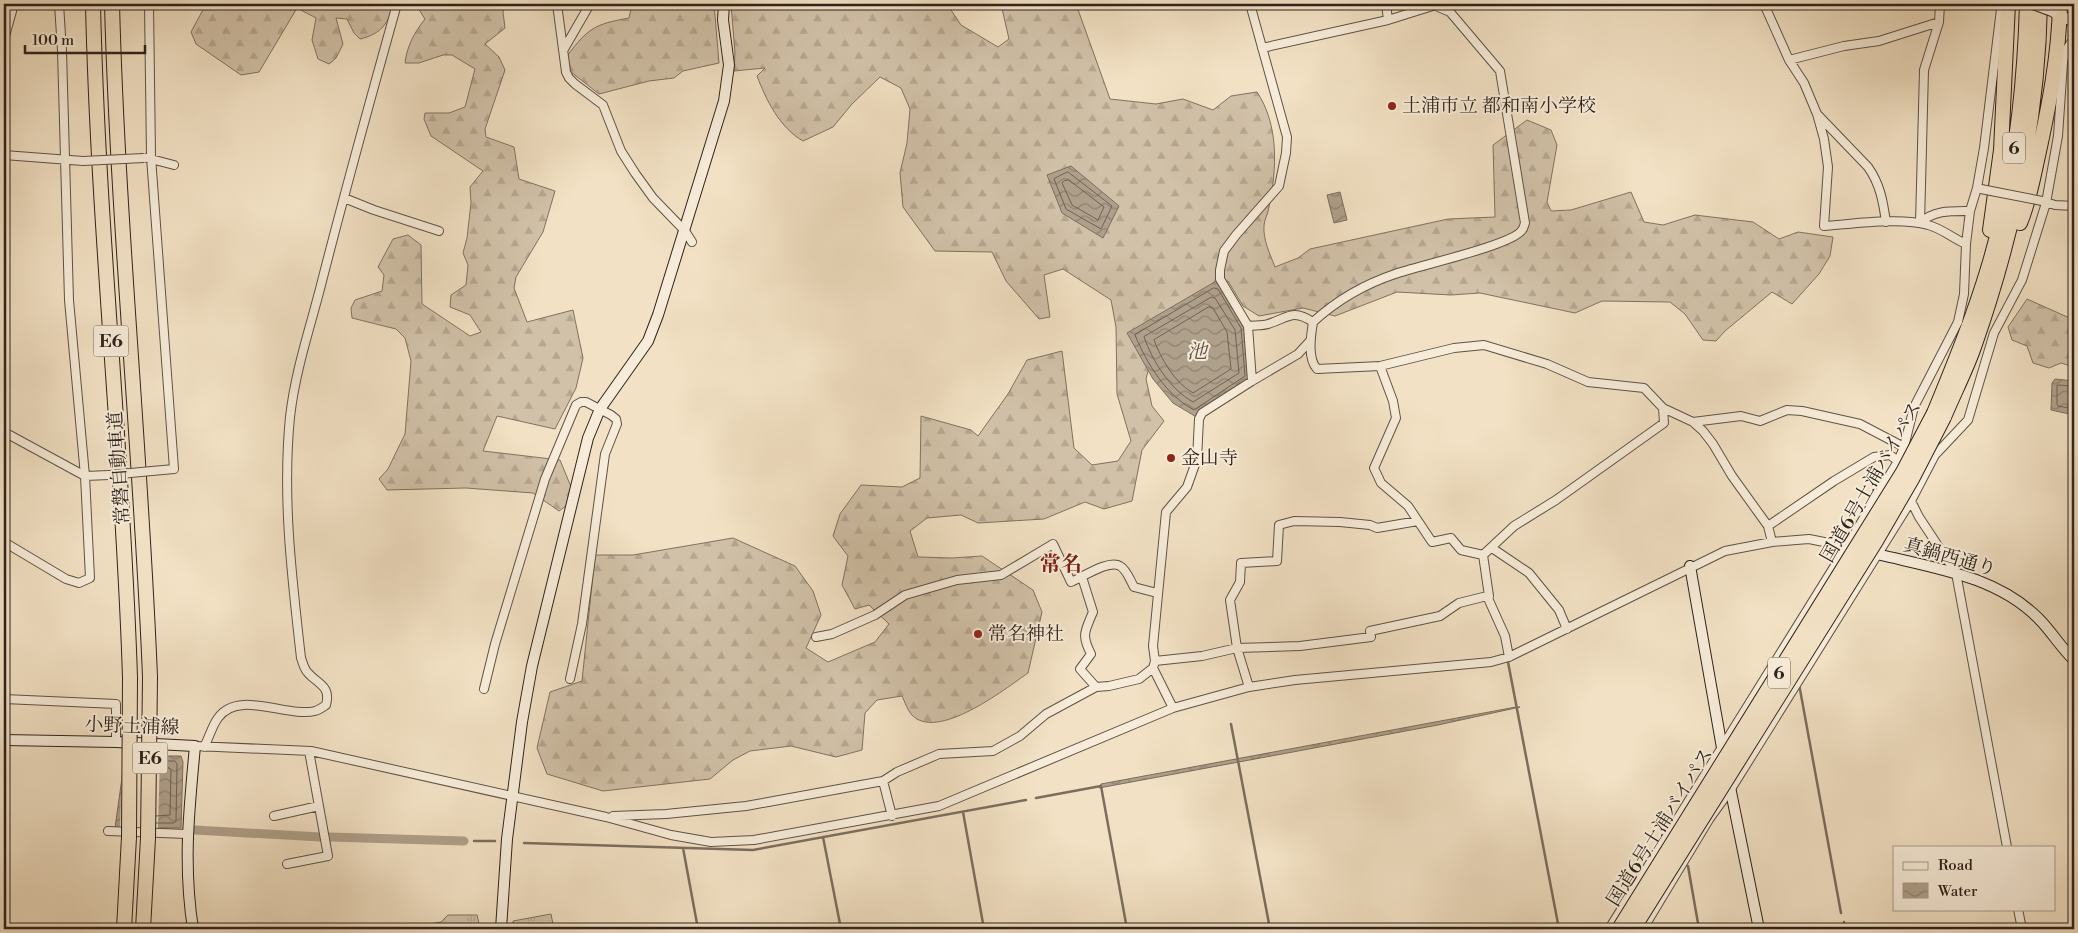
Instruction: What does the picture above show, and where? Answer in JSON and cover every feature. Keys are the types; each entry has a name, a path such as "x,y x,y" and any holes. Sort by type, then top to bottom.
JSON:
{"highway":[{"name":"常磐自動車道","path":"93,4 100,172 126,563 130,678 129,837 124,929"},
{"name":"常磐自動車道","path":"112,4 118,170 150,677 148,838 143,929"},
{"path":"1980,288 2001,150 2002,42 2008,4"},
{"name":"国道6号土浦バイパス","path":"1633,929 1876,541 1912,479 1939,415 1980,288 1990,263 2003,212 2012,161 2023,74 2027,4"},
{"path":"2000,267 2022,218 2054,78 2053,9"},
{"name":"国道6号土浦バイパス","path":"1619,929 1939,415 1974,348 2014,217 2025,160 2036,73 2053,9"}],"street":[{"path":"4,40 14,4"},
{"path":"4,542 66,579 79,583 90,578 86,476 69,300 58,4"},
{"path":"4,432 86,476 174,469 148,158 149,4"},
{"path":"397,4 299,371 291,415 286,487 289,510 290,558 301,658 307,672 326,688 328,696 326,705 315,711 277,709 257,705 234,706 223,712 218,718 200,747 309,751 512,795 606,817 671,835 711,842 754,840 939,806 1172,708 1249,687 1295,680 1491,662 1509,657 1690,566 1725,551 1772,542 1809,539 1877,554"},
{"path":"557,4 566,72 569,78 602,105 621,151 635,173 653,198 685,230 692,242"},
{"path":"564,49 590,4"},
{"path":"500,929 512,795 532,666 582,457 600,409 648,340 685,230 724,101 727,84 729,65 723,20 724,4"},
{"path":"1250,4 1287,137 1286,153 1279,186 1224,251 1220,270 1220,279 1248,326 1252,380"},
{"path":"1386,4 1388,20"},
{"path":"1764,4 1789,60 1804,83 1817,114 1824,139 1828,167 1824,226 1886,222 1930,225 1966,244"},
{"path":"1920,224 1924,70 1939,22 1940,4"},
{"path":"1609,929 1898,461 1904,447 1914,407 1958,322 1964,294 1966,244 1970,211 1979,189 2002,42 2001,8 2004,4"},
{"path":"2033,4 2053,9 2074,22"},
{"path":"1262,48 1388,20 1437,5 1450,12 1500,71 1524,223 1522,230 1515,236 1498,243 1396,274 1341,299 1312,322 1310,341 1313,365 1317,369 1380,366 1454,348 1484,345 1547,364 1588,382 1644,388 1663,408 1693,422 1703,431 1768,526 1772,542"},
{"path":"1789,60 1844,46 1879,41 1939,22"},
{"path":"1643,929 1710,818 1731,789 1911,501 1935,455 1968,420 1994,333 2022,280 2044,202 2058,136 2063,63 2066,52 2074,38"},
{"path":"1817,114 1868,167 1875,177 1882,194 1886,222"},
{"path":"4,155 83,161 148,158 174,165"},
{"path":"1979,189 2074,206"},
{"path":"344,198 439,231"},
{"path":"1920,224 1927,217 1941,212 1970,211"},
{"path":"1248,326 1267,324 1293,314 1305,317 1312,322"},
{"path":"1172,708 1154,665 1153,646 1157,593 1160,580 1166,512 1187,488 1197,459 1199,419 1202,413 1252,380 1298,354 1310,341"},
{"path":"1380,366 1393,401 1396,418 1374,468 1381,483 1408,506 1432,542 1451,538 1460,550 1483,555"},
{"path":"484,689 495,644 546,479 576,405 586,402 616,419 617,424 605,454 582,624 570,679"},
{"path":"1483,555 1514,526 1664,423 1663,408"},
{"path":"1693,422 1741,416 1760,421 1787,410 1802,411 1860,424 1904,447"},
{"path":"1768,526 1834,481 1874,457 1890,455 1898,461"},
{"path":"1911,501 1956,573 2007,846"},
{"path":"1249,687 1237,648 1230,600 1240,582 1241,563 1277,561 1279,525 1294,521 1340,522 1370,524 1377,528 1418,521"},
{"path":"816,637 832,634 875,615 905,595 957,580 1001,575 1053,544 1071,582 1110,563 1120,565 1134,587 1157,593"},
{"path":"1492,548 1529,573 1559,610 1567,629"},
{"name":"真鍋西通り","path":"1877,554 1956,573 1995,587 2016,600 2039,619 2074,660"},
{"path":"1483,555 1488,596 1505,636 1509,657"},
{"path":"1690,566 1722,748 1759,929"},
{"path":"1082,577 1094,612 1085,631 1084,638 1091,654 1080,669 1096,687"},
{"path":"606,817 666,814 746,806 883,781 897,772 938,754 993,751 1020,736 1046,714 1096,687 1139,679 1154,665 1237,648 1300,646 1371,637 1370,631 1440,616 1459,603 1488,596"},
{"path":"4,699 116,704 116,742"},
{"name":"小野土浦線","path":"4,740 116,742 200,747 187,834 186,863 193,929"},
{"path":"287,864 328,856 309,751"},
{"path":"883,781 892,816"},
{"path":"274,816 319,806"},
{"path":"108,831 187,834"},
{"path":"2018,910 2022,929"}],"green space":[{"path":"206,4 394,4 383,27 373,34 360,39 354,33 347,19 336,18 343,44 336,58 329,64 318,59 312,40 316,18 297,8 259,72 241,75 196,44 191,32"},
{"path":"413,4 505,4 503,12 505,28 485,44 499,57 505,70 485,129 486,137 514,147 519,179 555,191 543,232 516,277 514,288 527,322 573,310 583,358 576,388 555,429 497,416 483,451 560,460 576,499 559,511 533,493 466,488 387,490 379,479 388,469 405,434 411,361 405,338 396,329 352,318 351,308 355,300 382,291 384,275 378,267 393,239 408,235 421,245 422,304 470,336 481,332 470,315 450,307 451,295 466,285 468,265 463,253 467,238 471,203 470,187 483,171 431,136 424,119 425,113 449,113 465,107 475,69 452,55 443,55 419,63 405,63 407,51 412,40 425,19"},
{"path":"632,4 714,4 719,63 683,71 674,78 649,81 599,94 571,72 567,56 581,39 593,29 600,25 629,18"},
{"path":"731,4 947,4 961,25 998,47 1009,39 1001,4 1076,4 1110,99 1156,104 1183,99 1213,110 1231,96 1257,92 1264,105 1273,133 1274,178 1264,231 1267,247 1275,267 1298,258 1310,249 1448,219 1495,217 1493,145 1527,120 1551,130 1557,145 1547,202 1551,211 1571,210 1631,192 1644,222 1663,225 1695,215 1753,222 1779,239 1798,232 1833,237 1830,256 1819,274 1792,304 1772,292 1725,331 1716,341 1703,340 1685,314 1670,302 1602,301 1575,313 1480,293 1451,295 1397,292 1335,316 1303,308 1259,316 1243,306 1228,281 1195,301 1155,343 1146,379 1152,406 1164,421 1142,450 1132,501 1104,509 1085,502 1044,519 978,523 961,515 927,518 910,531 918,557 952,558 982,556 1033,590 1042,612 1028,673 987,701 953,718 937,722 922,721 911,714 902,696 877,700 865,713 862,750 836,757 791,746 750,751 733,760 710,779 603,791 547,774 537,748 550,692 582,681 595,555 633,555 733,538 795,566 813,591 821,615 806,648 828,662 875,642 889,624 869,605 855,609 842,585 848,556 833,536 840,514 861,485 902,487 920,478 921,416 971,430 978,436 1008,394 1027,360 1062,351 1074,448 1092,465 1118,461 1131,441 1117,394 1116,327 1111,300 1063,269 1044,275 1050,317 1039,319 1006,281 992,252 935,251 903,207 900,173 907,143 910,109 901,88 880,77 852,104 833,127 803,141 787,129 769,104 757,76 765,68 734,71 735,53"},
{"path":"2027,299 2074,320 2074,367 2061,363 2049,368 2033,363 2027,346 2012,340 2008,327"},
{"path":"551,914 554,929 513,929 513,921"},
{"path":"448,915 477,915 480,928 483,929 415,929 414,927 441,922"}],"water":[{"path":"1071,166 1119,206 1103,238 1062,213 1047,175"},
{"path":"1340,192 1347,220 1334,223 1327,195"},
{"name":"池","path":"1218,280 1245,326 1251,379 1198,418 1173,403 1153,379 1127,333"},
{"path":"2055,379 2074,381 2074,415 2051,410 2052,383"},
{"path":"1520,707 1438,725 1099,788 1101,784"},
{"path":"125,756 181,756 183,762 181,828 115,828"}],"pier":[{"path":"123,754 160,754 158,830 120,830"}],"waterway":[{"path":"1508,662 1559,929"},
{"path":"1799,684 1841,913"},
{"path":"1231,724 1270,929"},
{"path":"1101,786 1127,929"},
{"path":"1036,798 1101,786"},
{"path":"524,843 753,850 1026,800"},
{"path":"963,812 984,929"},
{"path":"195,830 320,837"},
{"path":"330,837 464,841"},
{"path":"823,837 841,929"},
{"path":"474,841 495,841"},
{"path":"683,848 698,929"},
{"path":"1688,866 1699,929"},
{"path":"1844,922 1845,929"}],"place":[{"name":"土浦市立 都和南小学校","path":"1392,106"},
{"name":"金山寺","path":"1171,458"},
{"name":"常名神社","path":"978,634"}],"district":[{"name":"常名","path":"1061,565"}]}
